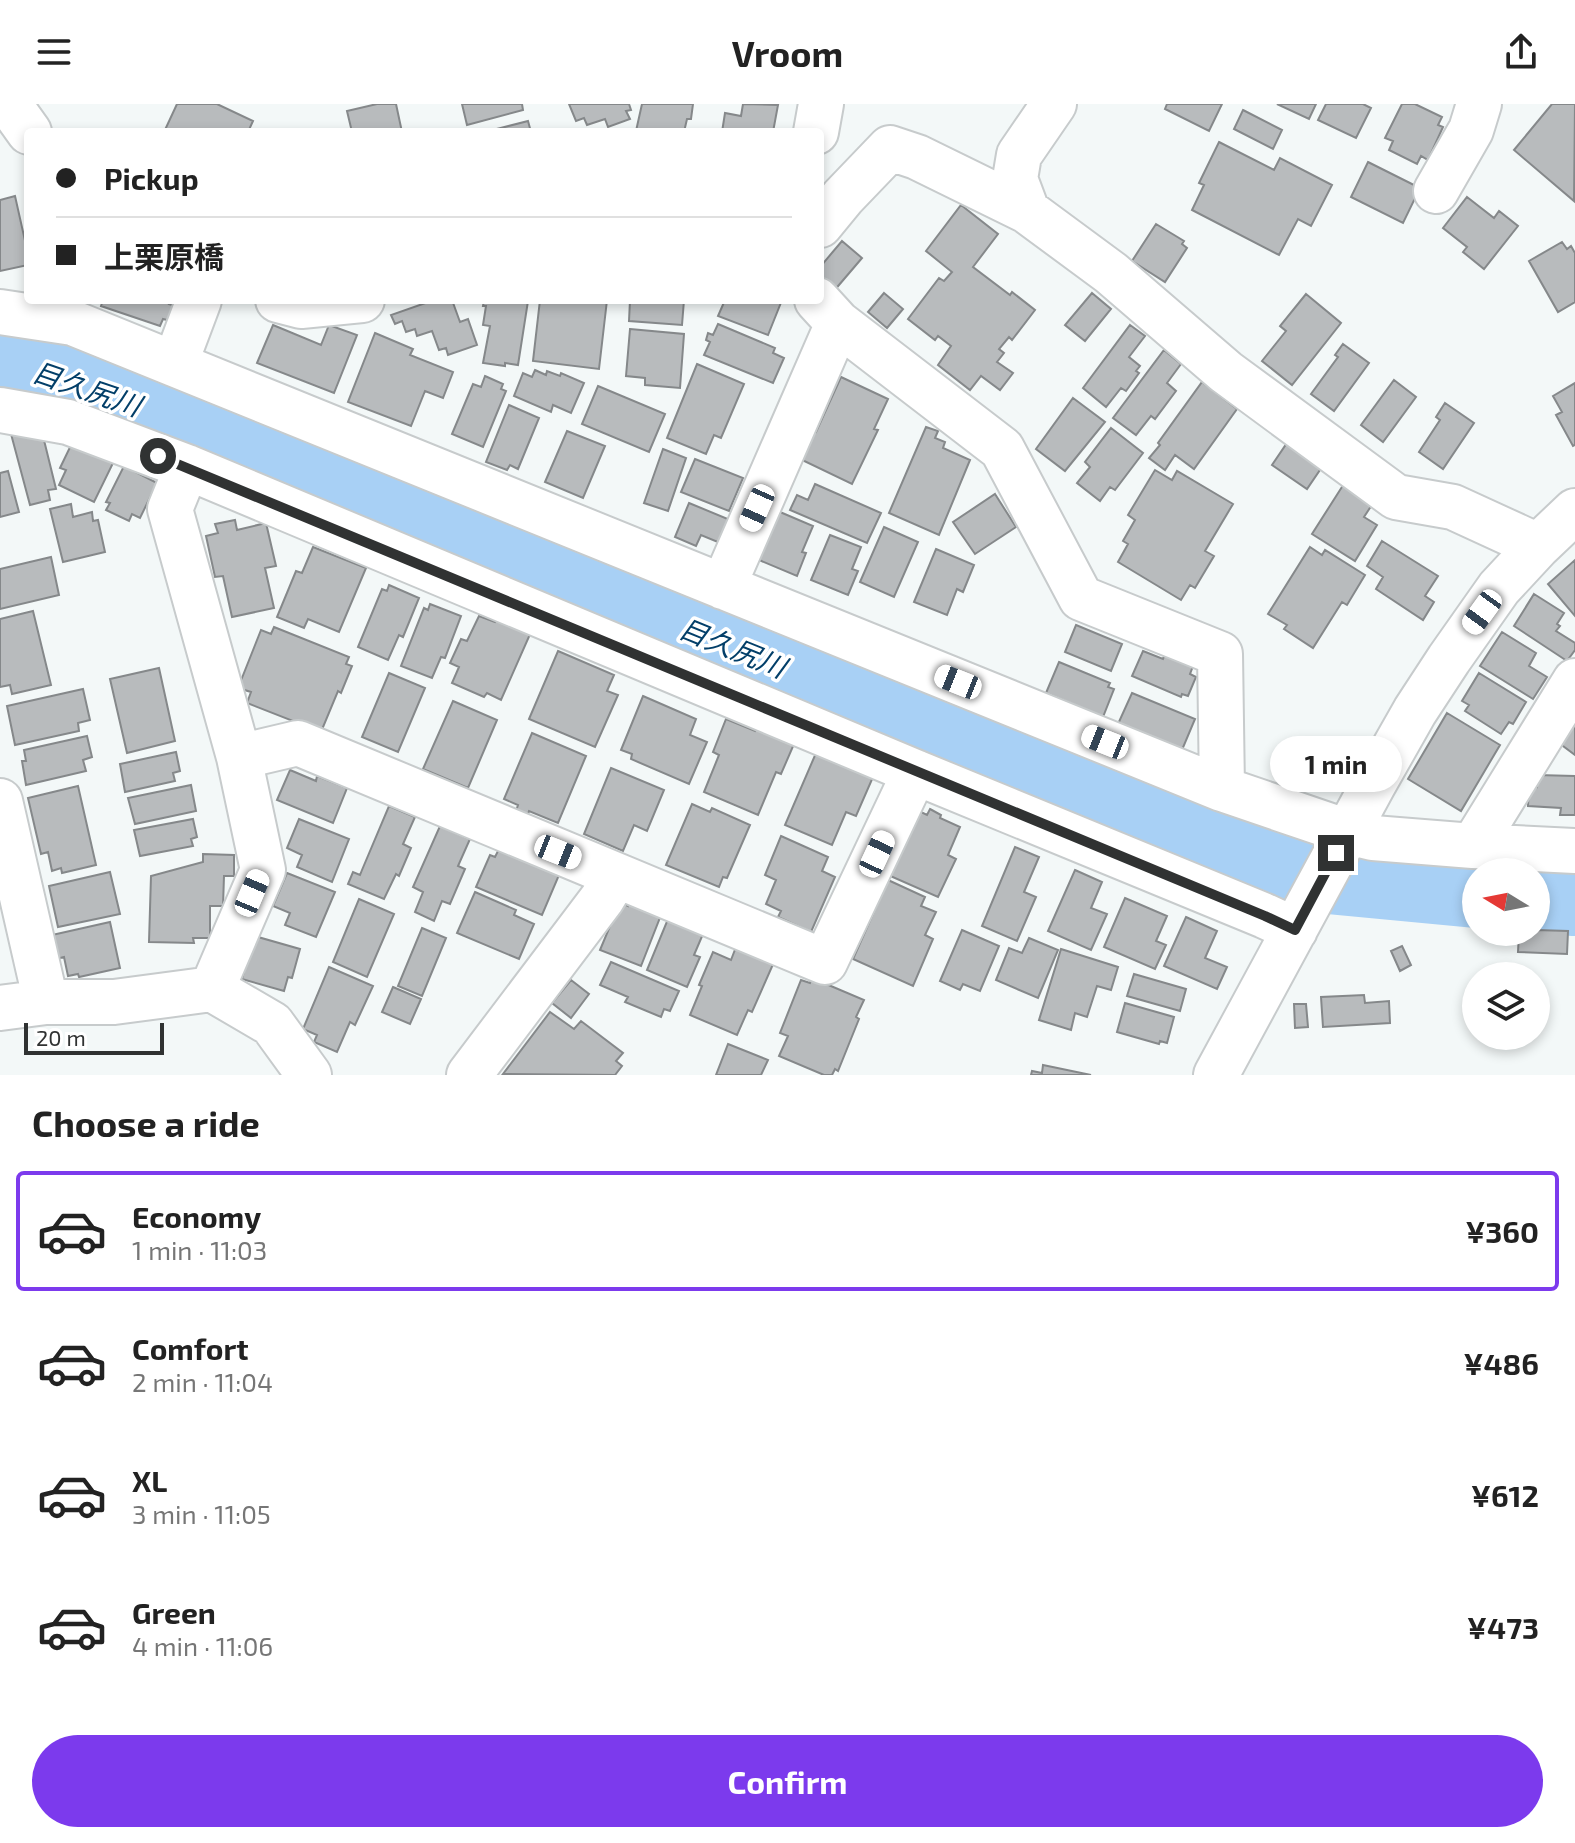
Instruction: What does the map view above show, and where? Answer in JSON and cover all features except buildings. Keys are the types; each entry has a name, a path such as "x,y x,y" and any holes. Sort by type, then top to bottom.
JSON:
{"street":[{"path":"9,104 26,128"},
{"path":"817,128 821,104"},
{"path":"1027,211 1015,179 1019,155 1054,104"},
{"path":"1436,191 1471,130 1479,104"},
{"path":"828,199 890,148 917,157 1027,211 1111,273 1226,372 1396,497 1453,507 1538,546"},
{"path":"175,364 198,304"},
{"path":"293,304 321,304"},
{"path":"723,587 827,311 1002,449 1081,598 1220,654 1222,789"},
{"path":"0,312 73,323 1222,789 1342,843 1373,838 1575,851"},
{"path":"0,410 68,422 187,467 1265,916 1299,922"},
{"path":"187,467 170,509 239,757 263,870 212,989"},
{"path":"1216,1075 1394,746 1449,659 1499,588 1575,511"},
{"path":"1473,846 1575,681"},
{"path":"239,757 298,743 825,962 915,772"},
{"path":"0,801 46,1002"},
{"path":"469,1075 602,899 616,876"},
{"path":"0,1008 46,1002 114,1002 212,989 272,1024 309,1075"}],"waterway":[{"name":"目久尻川","path":"0,362 53,370 1259,861 1286,868 1462,885"},
{"name":"目久尻川","path":"1550,892 1575,894"}],"route":[{"path":"158,456 1295,930 1336,853"}]}
